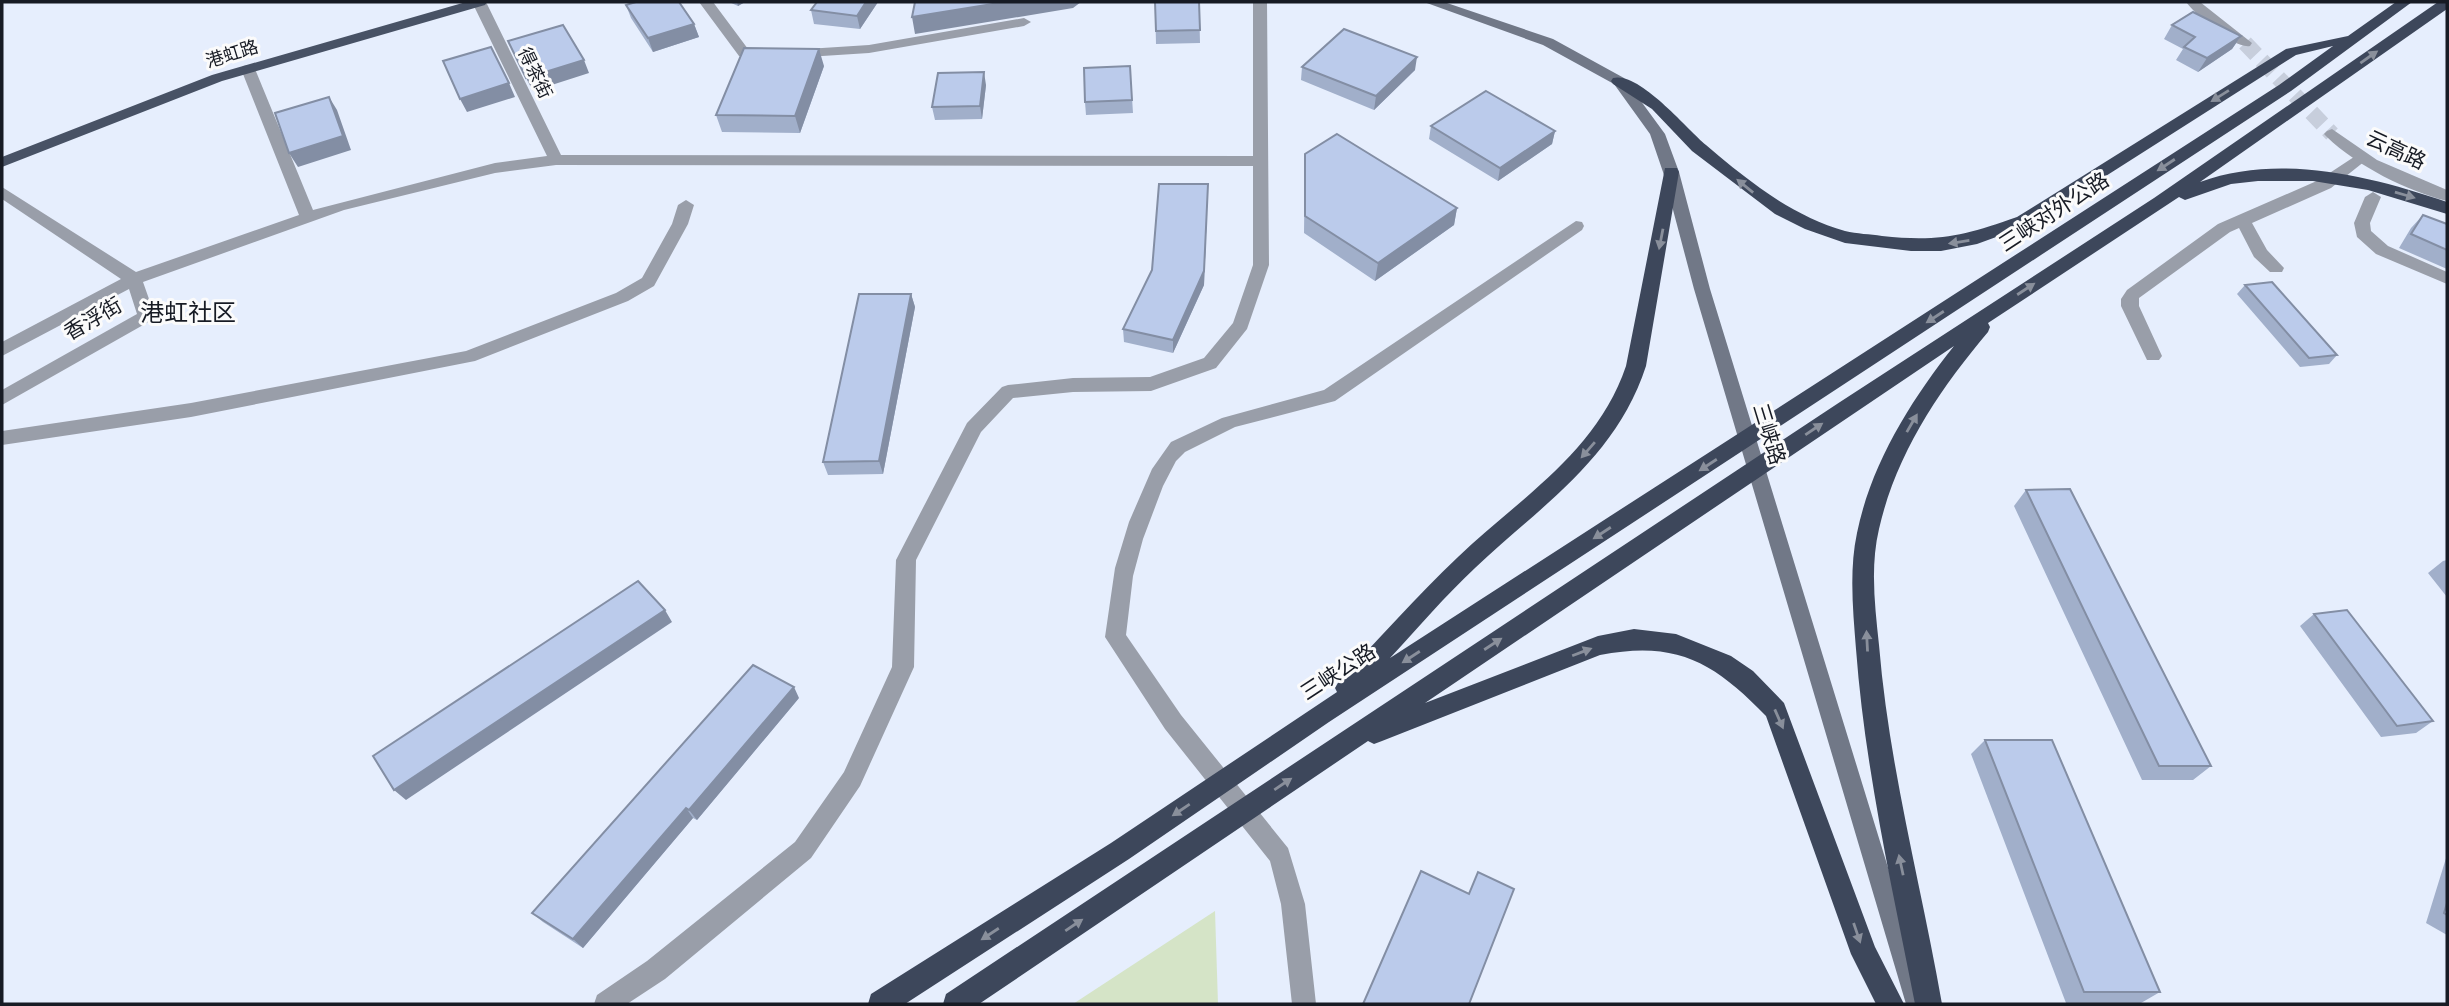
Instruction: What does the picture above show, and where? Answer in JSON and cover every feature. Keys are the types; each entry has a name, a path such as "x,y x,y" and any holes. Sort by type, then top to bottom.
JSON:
{"highway":[{"name":"港虹路","path":"2,162 217,78 480,2"},
{"name":"三峡对外公路","path":"1827,388 2285,88 2405,2"},
{"path":"956,1004 1847,407 2160,202 2447,2"},
{"path":"1619,81 1658,106 1698,147 1781,210 1811,225 1845,237 1911,245 1941,245 1971,240 2023,221 2291,52 2359,35"},
{"path":"1321,715 1466,564 1564,478 1598,439 1628,393 1636,366 1671,172"},
{"path":"2160,202 2229,179 2266,175 2316,175 2366,183 2447,208"},
{"path":"1929,1004 1878,756 1869,682 1864,558 1870,520 1883,483 1912,421 1946,367 2000,306"},
{"name":"三峡公路","path":"881,1004 1120,851 1321,715 1827,388"},
{"path":"1336,748 1598,646 1634,639 1676,644 1723,663 1745,678 1776,710 1864,954 1891,1004"}],"main road":[{"name":"三峡路","path":"1431,2 1548,42 1619,81 1657,134 1671,172 1702,289 1918,1004"}],"street":[{"name":"得茶街","path":"480,2 556,160"},
{"path":"706,2 744,52 791,54 869,49 1024,22"},
{"path":"606,1004 656,970 803,849 852,779 903,667 906,560 974,428 982,419 1008,392 1073,385 1151,384 1210,363 1241,325 1261,265 1260,2"},
{"path":"2193,2 2200,11 2245,43"},
{"path":"248,69 308,218"},
{"name":"云高路","path":"2332,134 2360,159 2447,196"},
{"path":"2153,356 2129,299 2224,228 2325,184 2360,159"},
{"path":"2,350 134,279 341,206 495,168 556,160 1261,161"},
{"name":"香浮街","path":"2,192 134,279 146,316 2,398"},
{"path":"2373,197 2362,223 2363,233 2382,250 2447,278"},
{"path":"2,438 191,410 469,357 622,297 648,282 680,224 686,205"},
{"path":"2243,220 2260,253 2276,268"},
{"path":"1304,1004 1293,904 1280,856 1173,722 1115,637 1125,569 1155,480 1177,447 1220,427 1294,402 1329,396 1576,226"}],"green space":[{"path":"1215,911 1218,1004 1073,1004"}],"building":[{"path":"636,2 679,2 694,24 648,38 626,5"},
{"path":"817,2 866,2 857,16 811,10"},
{"path":"915,2 1005,2 912,17"},
{"path":"1155,2 1199,2 1200,30 1156,31"},
{"path":"2193,12 2241,36 2207,58 2184,47 2195,37 2172,25"},
{"path":"563,25 584,60 526,78 508,41"},
{"path":"1344,29 1417,57 1376,96 1302,67"},
{"path":"491,47 509,83 460,99 443,61"},
{"path":"744,48 819,49 795,116 716,115"},
{"path":"1130,66 1132,100 1085,102 1084,68"},
{"path":"984,72 980,106 932,107 938,73"},
{"path":"1486,91 1555,131 1500,168 1431,126"},
{"path":"329,97 343,136 289,153 275,113"},
{"path":"1337,134 1457,208 1378,263 1305,216 1305,154"},
{"path":"1159,184 1208,184 1204,271 1173,340 1123,329 1152,270"},
{"path":"2423,215 2447,224 2447,250 2411,234"},
{"path":"2272,282 2337,355 2309,358 2245,285"},
{"path":"859,294 911,294 879,461 823,462"},
{"path":"2070,489 2211,766 2159,766 2026,490"},
{"path":"638,581 665,610 394,790 373,756"},
{"path":"2347,610 2433,721 2397,726 2314,614"},
{"path":"753,665 794,687 689,810 686,808 573,939 532,913"},
{"path":"1985,740 2052,740 2160,992 2084,992"},
{"path":"1421,871 1469,894 1478,872 1514,889 1469,1004 1363,1004"}],"tunnel":[{"path":"2245,43 2332,134"}],"district":[{"name":"港虹社区","path":"188,313"}]}
